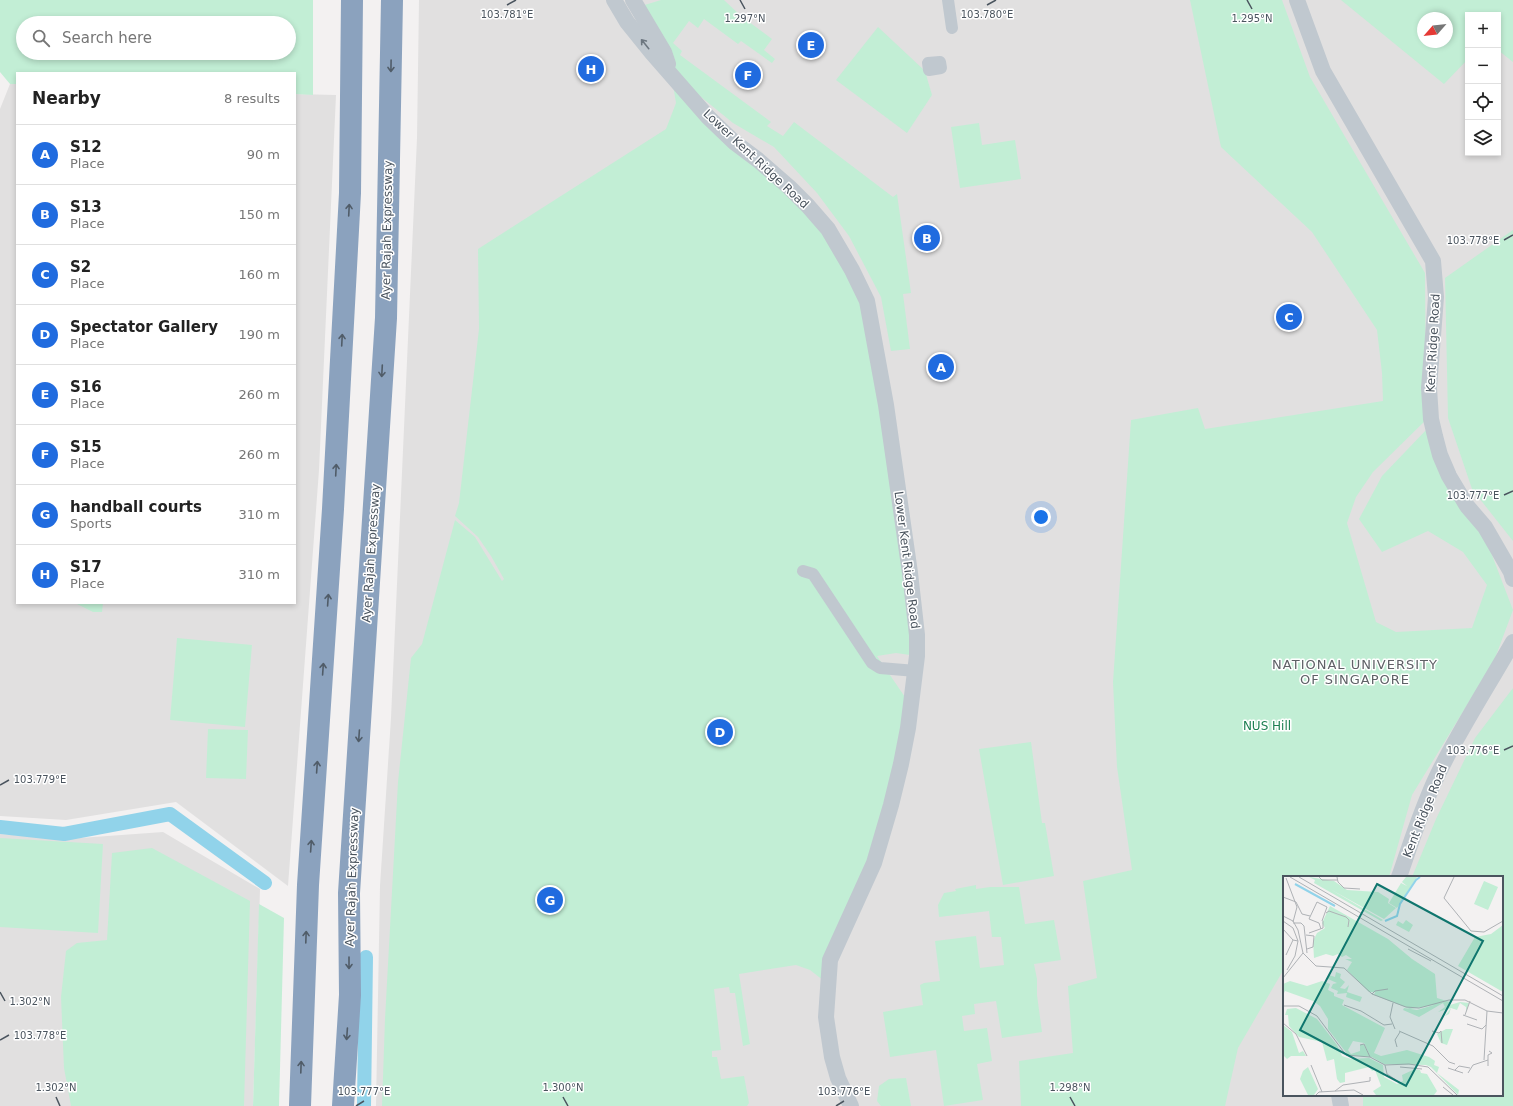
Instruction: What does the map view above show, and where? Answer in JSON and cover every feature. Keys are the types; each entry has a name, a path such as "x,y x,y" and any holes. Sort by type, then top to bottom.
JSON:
{"highway":[{"path":"300,1106 308,885 334,509 350,193 352,0"},
{"name":"Ayer Rajah Expressway","path":"343,1106 350,995 349,893 386,318 392,0"}],"street":[{"name":"Lower Kent Ridge Road","path":"614,0 627,22 652,53 719,127 734,142 758,160 789,187 828,229 852,270 866,301 886,405 910,573 917,635 916,671 901,764 889,812 874,863 830,960 826,1016 832,1057 838,1078 851,1106"},
{"name":"Lower Kent Ridge Road","path":"634,0 664,52 671,73"},
{"path":"948,0 952,28"},
{"name":"Kent Ridge Road","path":"1297,0 1323,71 1433,261 1436,297 1429,388 1431,419 1435,436 1440,455 1449,476 1467,506 1485,527 1508,565 1513,579"},
{"path":"803,571 813,574 872,663 880,668 916,671"},
{"name":"Kent Ridge Road","path":"1399,876 1437,776 1513,642"},
{"path":"1339,1096 1341,1106"}],"shaded area":[{"name":"NATIONAL UNIVERSITY OF SINGAPORE","path":"419,0 1513,0 1513,1106 376,1106 380,886 391,718 417,138"},
{"path":"10,84 16,84 16,604 296,604 296,94 336,95 319,470 288,886 176,802 66,820 0,816 0,109"},
{"path":"163,832 260,889 253,1106 0,1106 0,834 66,839"}],"green space":[{"path":"0,0 313,0 313,95 296,94 296,72 16,72 16,84 10,84 0,72"},
{"path":"661,0 724,0 741,16 772,39 764,50 775,59 772,63 741,41 738,44 704,19 698,28 689,21 673,43 682,51 680,55 771,122 767,126 783,136 794,122 893,197 897,194 911,293 903,294 910,349 891,351 881,297 849,236 817,193 774,147 733,123 674,75 836,243 867,301 917,656 896,653 877,656 909,703 901,764 828,984 810,970 796,965 739,974 750,1044 743,1046 735,993 730,993 729,987 714,989 721,1050 712,1051 712,1057 717,1057 721,1079 744,1076 749,1103 747,1106 382,1106 385,1019 398,782 411,658 422,644 455,520 475,537 502,581 504,579 478,537 455,516 459,503 479,329 478,249 666,129 676,103 671,73 638,7"},
{"name":"NUS Hill","path":"1190,0 1282,0 1310,77 1425,273 1426,403 1429,417 1373,472 1356,497 1347,523 1376,622 1396,632 1472,628 1487,585 1463,552 1428,531 1382,552 1359,519 1382,476 1428,428 1429,418 1438,462 1482,529 1513,610 1494,661 1412,795 1389,876 1283,876 1283,971 1238,1048 1225,1106 1021,1106 1019,1061 1073,1053 1068,986 1097,978 1083,881 1132,870 1117,767 1113,682 1131,420 1198,408 1205,429 1383,401 1382,373 1377,330 1312,232 1221,147"},
{"path":"1341,0 1513,0 1513,62 1501,52 1501,12 1465,12 1465,62 1444,84"},
{"path":"878,27 925,71 932,95 907,133 836,80"},
{"path":"979,123 982,145 1015,140 1021,179 960,188 951,127"},
{"path":"1513,230 1513,541 1472,489 1448,418 1445,278"},
{"path":"77,604 103,604 102,612 93,612"},
{"path":"177,638 252,645 245,727 170,720"},
{"path":"1513,688 1513,1106 1363,1106 1363,1096 1503,1096 1503,876 1412,876 1436,819 1475,738"},
{"path":"208,729 248,730 246,779 206,778"},
{"path":"1031,742 1042,823 1045,823 1054,876 1003,885 979,749"},
{"path":"0,838 103,844 98,933 0,927"},
{"path":"152,848 250,901 244,1106 71,1106 64,1068 61,997 66,951 77,943 107,940 112,853"},
{"path":"976,885 976,889 990,887 1019,887 1025,924 1054,920 1061,960 1034,964 1037,979 1037,995 1042,1032 1002,1038 996,1001 974,1004 975,1014 962,1016 964,1031 987,1028 992,1061 977,1064 983,1100 944,1106 936,1050 890,1057 883,1012 923,1005 920,985 940,981 935,941 976,936 980,968 1004,965 1001,937 992,937 989,911 939,917 938,905 944,893 956,891 955,889"},
{"path":"259,904 284,918 279,1106 253,1106"},
{"path":"906,1078 911,1106 881,1106 877,1101 879,1086 889,1079"}],"waterway":[{"path":"0,827 64,834 170,814 265,883"},
{"path":"364,1106 366,957"}],"place":[{"name":"S16","path":"811,45"},
{"name":"S17","path":"591,69"},
{"name":"S15","path":"748,75"},
{"name":"S13","path":"927,238"},
{"name":"S2","path":"1289,317"},
{"name":"S12","path":"941,367"},
{"name":"Spectator Gallery","path":"720,732"},
{"name":"handball courts","path":"550,900"}],"district":[{"name":"NATIONAL UNIVERSITY OF SINGAPORE","path":"1355,672"}]}
